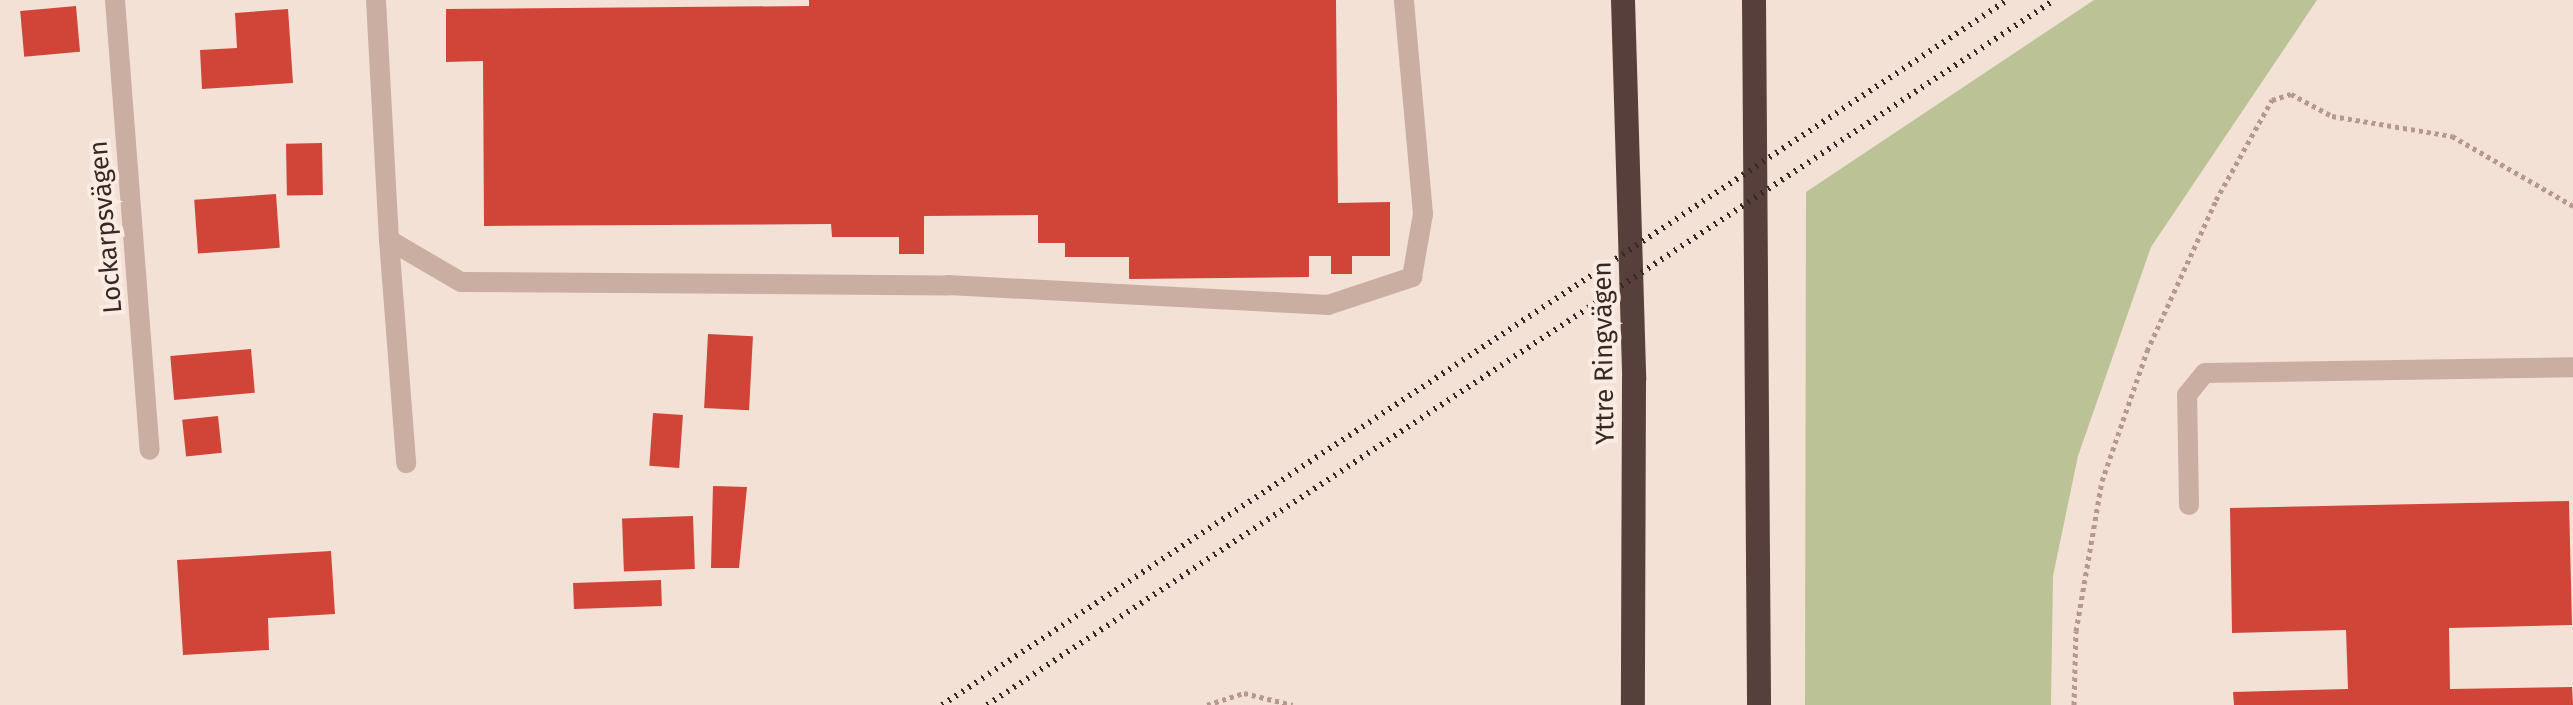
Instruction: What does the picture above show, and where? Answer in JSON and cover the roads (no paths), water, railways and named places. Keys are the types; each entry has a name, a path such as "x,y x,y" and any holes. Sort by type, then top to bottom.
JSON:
{"highway":[{"name":"Yttre Ringvägen","path":"1623,0 1634,379 1633,705"},
{"path":"1754,0 1759,705"}],"lane":[{"name":"Lockarpsvägen","path":"115,0 150,450"},
{"path":"376,0 389,240 406,463"},
{"path":"389,240 461,282 948,285 1328,305 1412,277 1423,214 1404,0"},
{"path":"2189,505 2187,395 2205,373 2573,367"}],"railway":[{"path":"942,705 2007,0"},
{"path":"987,705 2054,0"}]}
